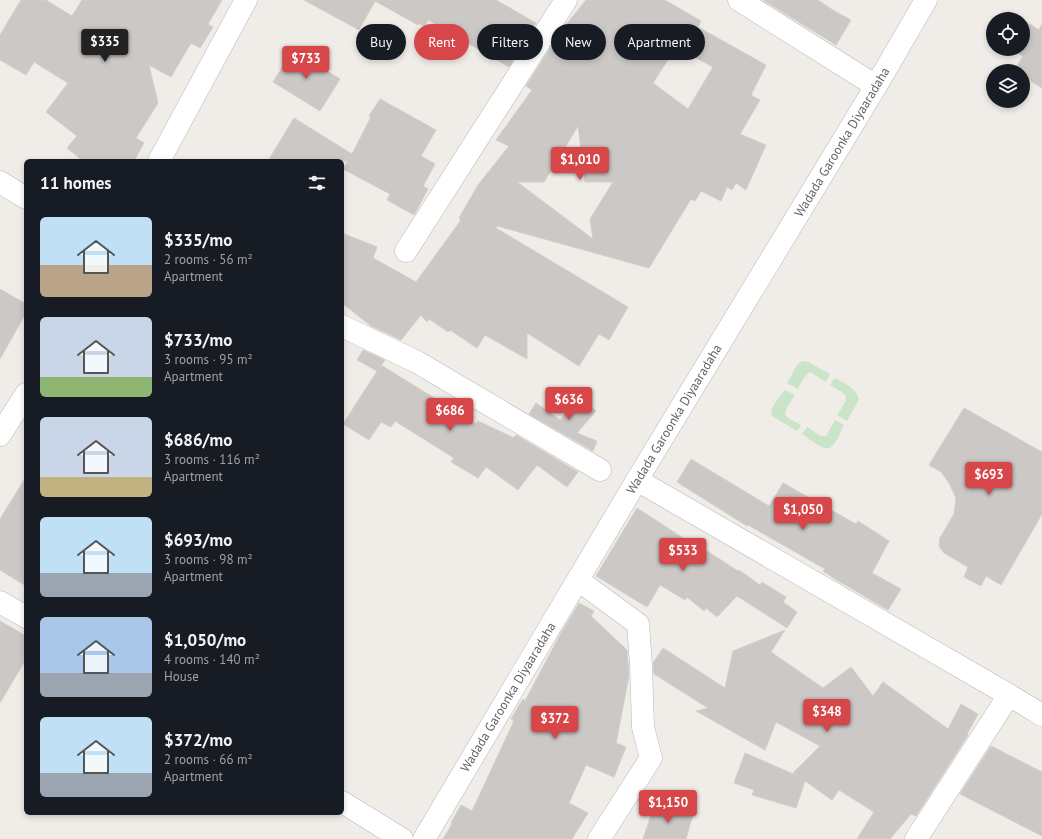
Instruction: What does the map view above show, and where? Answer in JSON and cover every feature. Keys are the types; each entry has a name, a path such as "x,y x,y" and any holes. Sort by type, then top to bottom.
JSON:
{"street":[{"path":"160,159 246,0"},
{"path":"406,251 566,0"},
{"path":"739,0 876,86"},
{"name":"Wadada Garoonka Diyaaradaha","path":"424,839 637,480 876,86 926,0"},
{"path":"2,187 24,197"},
{"path":"344,327 417,362 600,470"},
{"path":"0,435 24,397"},
{"path":"637,480 1042,715"},
{"path":"578,580 638,624 643,727 651,758 599,839"},
{"path":"0,602 24,616"},
{"path":"916,839 1009,695"},
{"path":"344,803 402,839"}],"green space":[{"path":"802,361 808,362 830,374 826,382 810,372 804,378 798,389 787,383 797,365"},
{"path":"835,378 852,389 859,399 847,421 837,415 846,400 846,397 830,385"},
{"path":"785,390 795,395 787,407 785,414 788,418 801,425 797,431 772,416 771,413 773,406"},
{"path":"835,420 844,425 836,441 830,448 820,446 802,434 807,427 821,436 826,436"}],"building":[{"path":"21,0 46,0 72,16 82,0 222,0 208,24 213,27 200,48 191,43 171,77 149,65 158,103 136,138 144,143 135,159 81,159 67,148 77,136 46,112 68,83 34,62 26,75 0,60 0,35"},
{"path":"304,0 496,0 536,23 477,24 477,48 469,44 469,24 435,24 428,20 426,24 416,24 375,1 362,24 356,24 356,28"},
{"path":"586,0 665,0 701,21 700,24 614,24 614,60 668,60 653,83 688,109 713,67 700,60 705,60 705,31 766,65 751,95 760,100 740,134 766,145 746,190 736,183 732,190 727,187 721,201 701,191 695,201 691,199 649,268 497,226 496,228 628,307 609,340 599,334 579,366 527,333 527,359 485,335 477,348 450,330 448,332 429,319 427,322 421,315 401,340 371,326 344,305 344,234 377,247 373,258 416,282 461,220 459,218 478,185 509,146 496,140 532,90 526,86 551,47 551,60 606,60 606,24 567,24","holes":["578,126 585,182 613,182 590,219 593,239 517,182 544,182"]},
{"path":"763,0 818,0 851,20 836,45"},
{"path":"1030,24 1039,30 1042,24 1042,88 1030,80 1030,64 1018,64 1023,56 1030,56"},
{"path":"293,50 340,79 320,111 273,82"},
{"path":"497,60 513,60 509,67"},
{"path":"380,99 436,130 421,156 435,164 423,186 428,189 414,215 387,200 390,194 344,170 348,161 344,161 344,159 269,159 294,118 352,154 371,117 369,116"},
{"path":"0,289 24,303 24,317 0,359"},
{"path":"363,350 385,360 377,371 357,360"},
{"path":"381,365 476,424 478,421 514,438 516,435 578,472 567,487 537,465 518,490 486,467 478,478 451,462 454,458 395,421 391,427 381,422 369,440 344,425"},
{"path":"579,397 596,411 577,433 597,441 593,451 529,414 536,403 560,420"},
{"path":"964,408 1042,452 1042,514 1001,585 986,576 981,586 964,577 968,567 944,553 939,546 940,538 954,514 956,498 949,483 941,472 929,465"},
{"path":"691,459 769,506 783,483 856,524 858,521 889,541 872,573 901,589 888,610 841,583 823,571 825,569 748,525 747,526 677,482"},
{"path":"24,480 24,585 0,570 0,519"},
{"path":"637,508 706,553 707,551 738,571 739,570 760,585 762,582 786,597 783,602 797,612 787,628 737,596 717,617 706,608 704,611 687,597 685,600 660,585 647,607 596,576"},
{"path":"579,603 594,611 591,616 627,650 629,676 616,743 626,747 614,777 586,765 569,803 588,813 572,839 443,839 461,805 472,811 514,721 511,719 523,699 525,701 561,633"},
{"path":"0,621 24,635 24,662 0,703"},
{"path":"785,630 771,652 823,688 851,667 873,696 883,682 948,729 961,704 978,714 967,734 968,735 916,816 911,814 890,839 857,839 874,812 839,790 832,800 805,781 796,808 752,795 754,790 734,783 745,753 798,776 793,773 820,746 776,722 765,750 696,711 708,708 654,674 653,663 663,648 725,688 733,651"},
{"path":"991,746 1042,772 1042,836 960,794"},
{"path":"655,803 693,814 686,839 643,839"}]}
